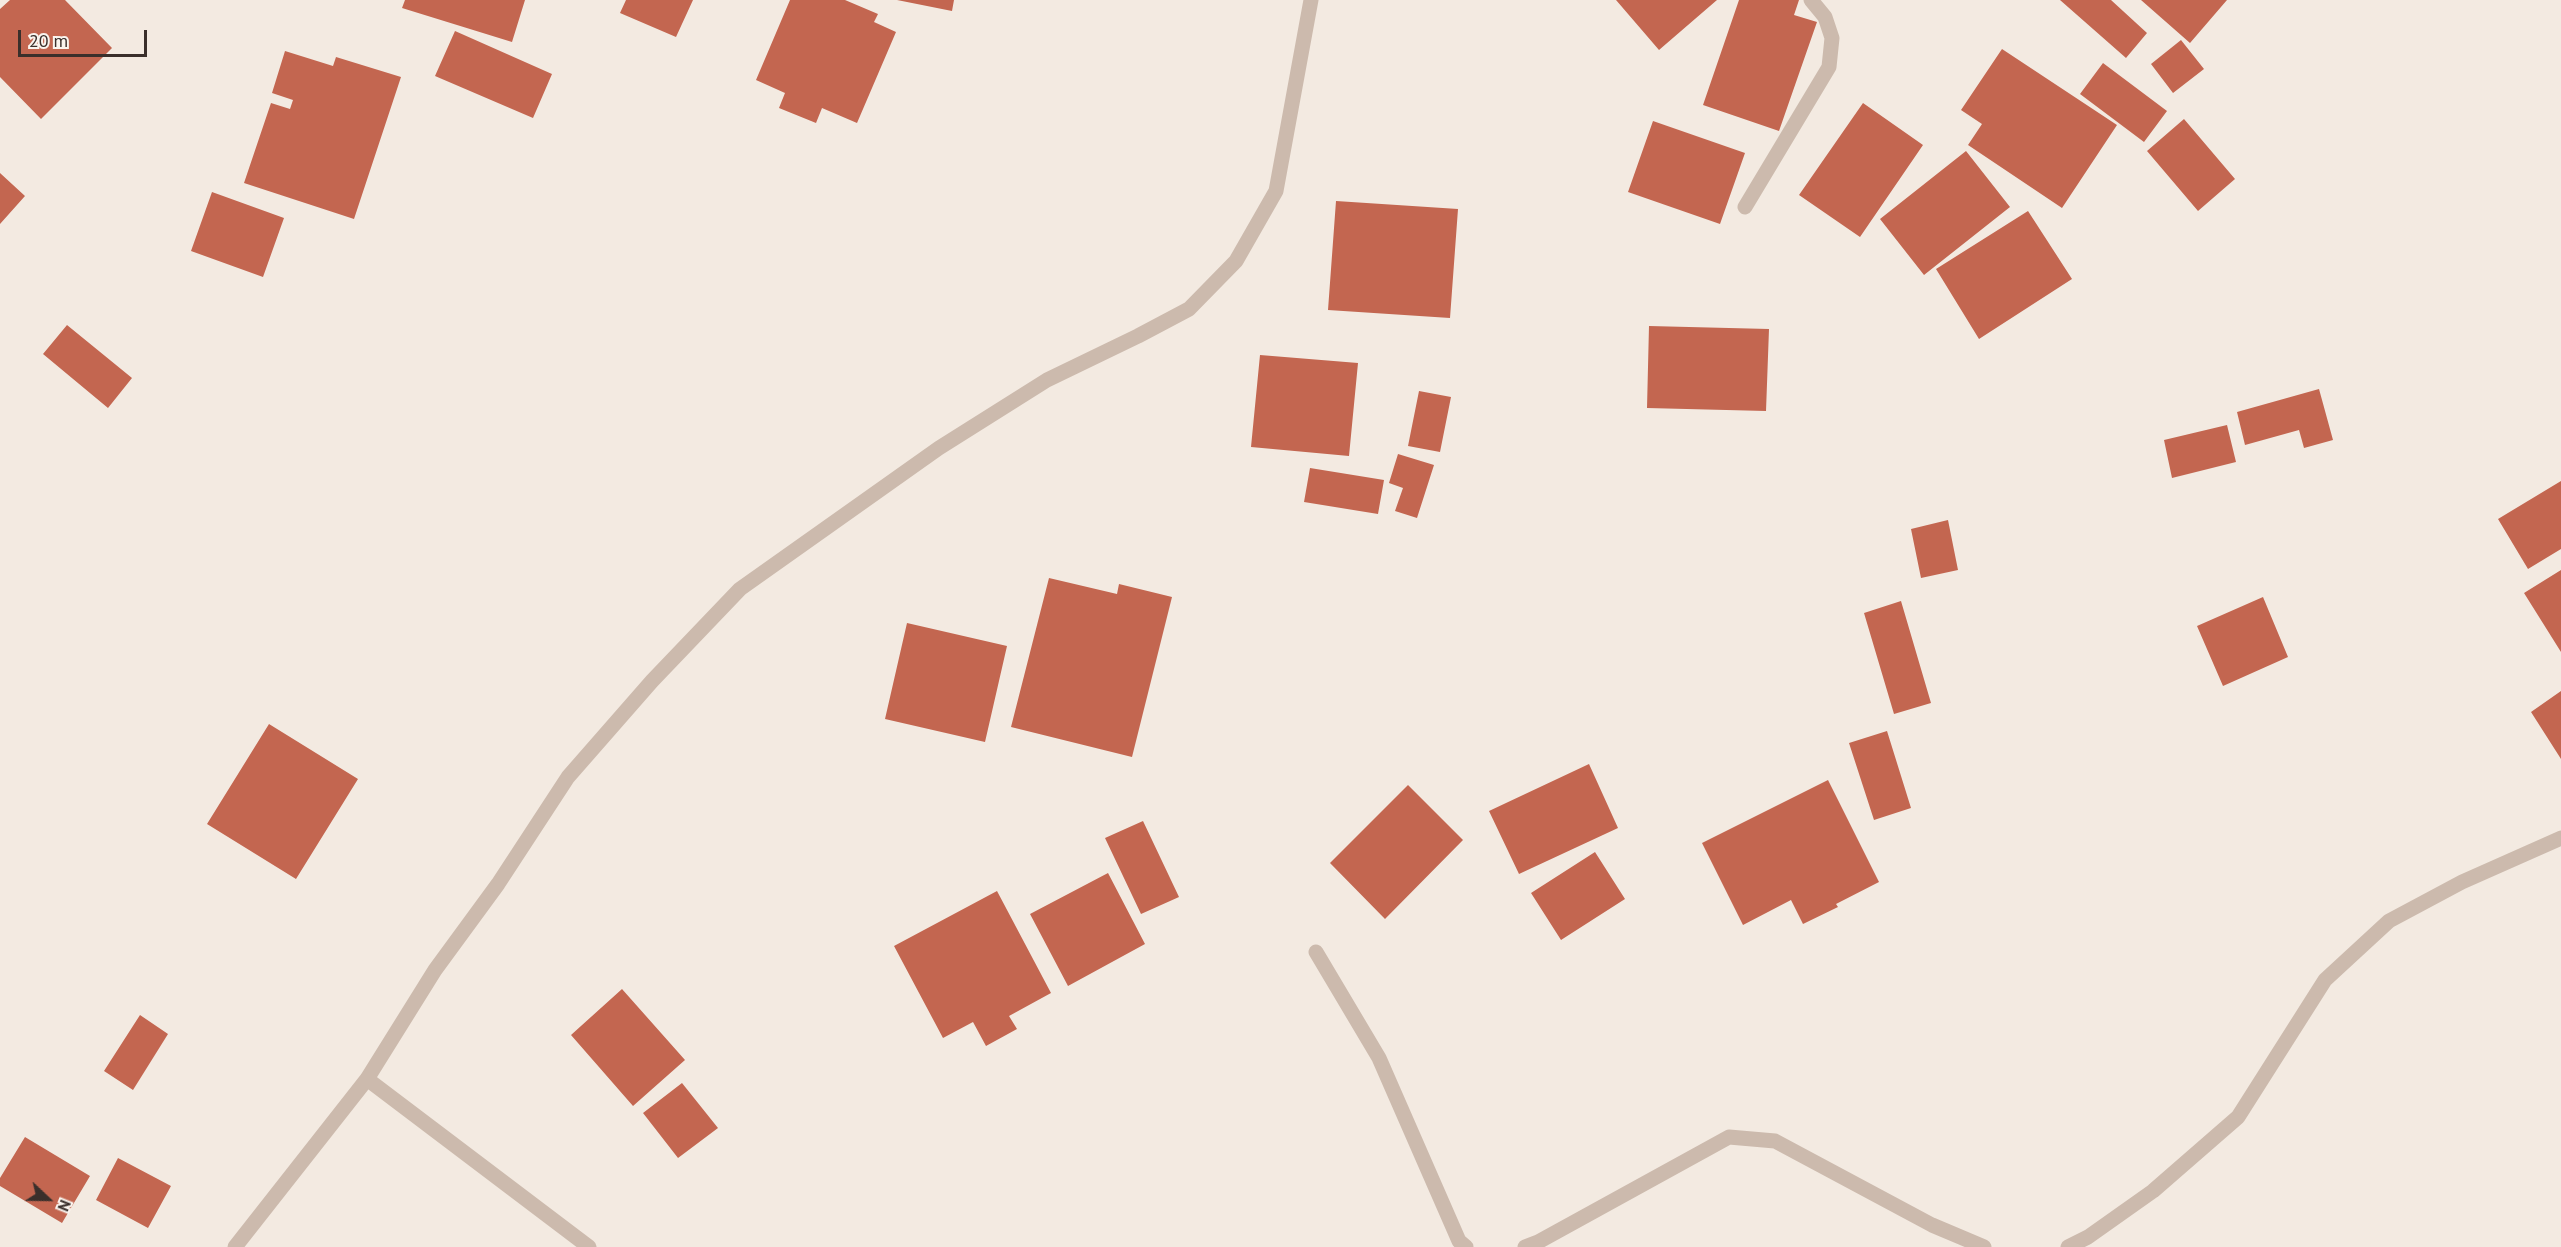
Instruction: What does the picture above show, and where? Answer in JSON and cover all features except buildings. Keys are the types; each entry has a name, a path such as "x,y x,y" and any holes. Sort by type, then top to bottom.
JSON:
{"street":[{"path":"235,1247 367,1079 435,970 498,884 568,777 652,681 740,589 939,448 1047,380 1188,309 1236,261 1276,191 1311,0"},
{"path":"1745,207 1829,67 1832,39 1825,17 1811,0"},
{"path":"2068,1247 2088,1237 2153,1191 2238,1117 2325,980 2389,921 2462,882 2561,838"},
{"path":"1316,952 1379,1058 1459,1241 1466,1247"},
{"path":"367,1079 589,1247"},
{"path":"1525,1247 1729,1137 1775,1141 1932,1225 1984,1247"}]}
